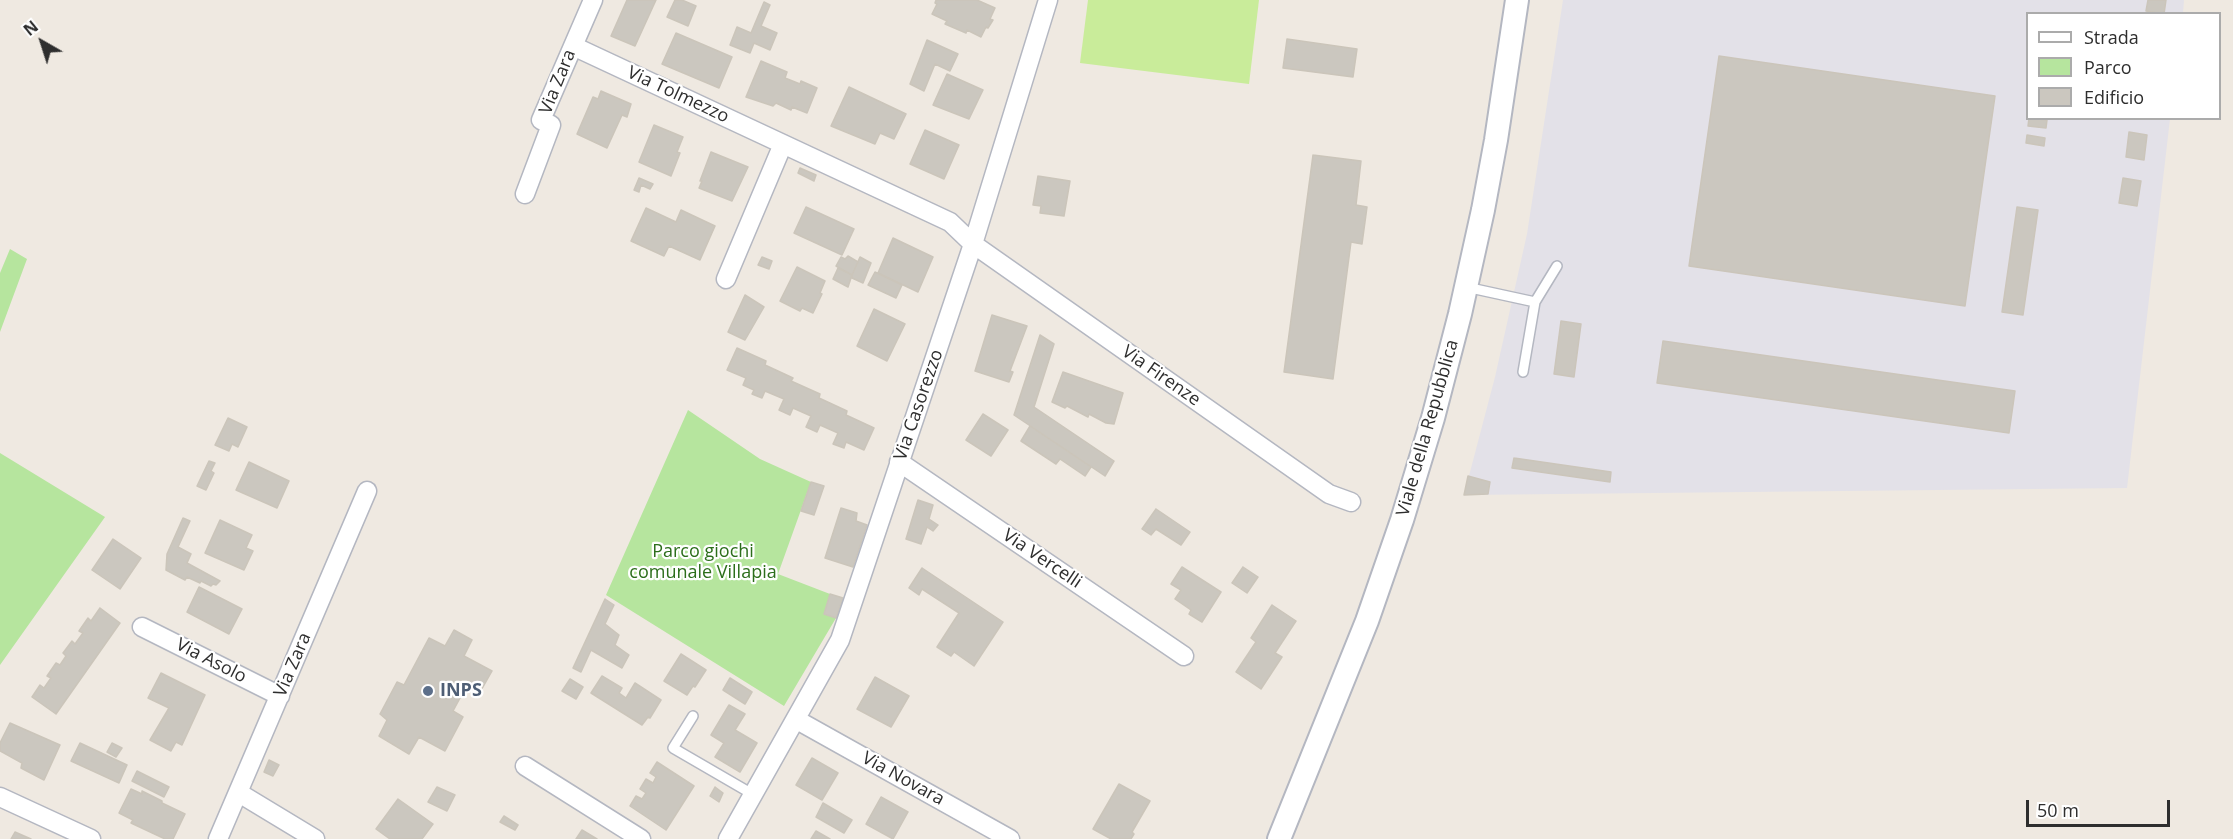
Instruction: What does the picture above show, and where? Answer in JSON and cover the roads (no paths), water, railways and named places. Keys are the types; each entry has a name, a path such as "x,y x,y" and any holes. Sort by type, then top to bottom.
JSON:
{"street":[{"name":"Via Zara","path":"525,194 551,125 541,120 593,0"},
{"name":"Via Casorezzo","path":"728,839 840,640 973,244 1048,0"},
{"name":"Viale della Repubblica","path":"1279,839 1322,736 1387,565 1433,418 1466,287 1496,140 1517,0"},
{"name":"Via Tolmezzo","path":"573,46 950,222 973,244"},
{"path":"726,279 783,144"},
{"name":"Via Firenze","path":"973,244 1329,494 1351,502"},
{"name":"Via Vercelli","path":"899,462 1184,656"},
{"name":"Via Zara","path":"218,839 367,491"},
{"name":"Via Asolo","path":"142,627 280,696"},
{"name":"Via Novara","path":"797,720 1010,839"},
{"path":"525,766 641,839"},
{"path":"239,793 315,839"},
{"path":"0,797 91,839"}],"lane":[{"path":"1523,372 1535,302 1557,266"},
{"path":"1466,287 1535,302"},
{"path":"693,716 674,748 754,795"}],"place":[{"name":"INPS","path":"428,691"}],"park label":[{"name":"Parco giochi comunale Villapia","path":"703,562"}]}
